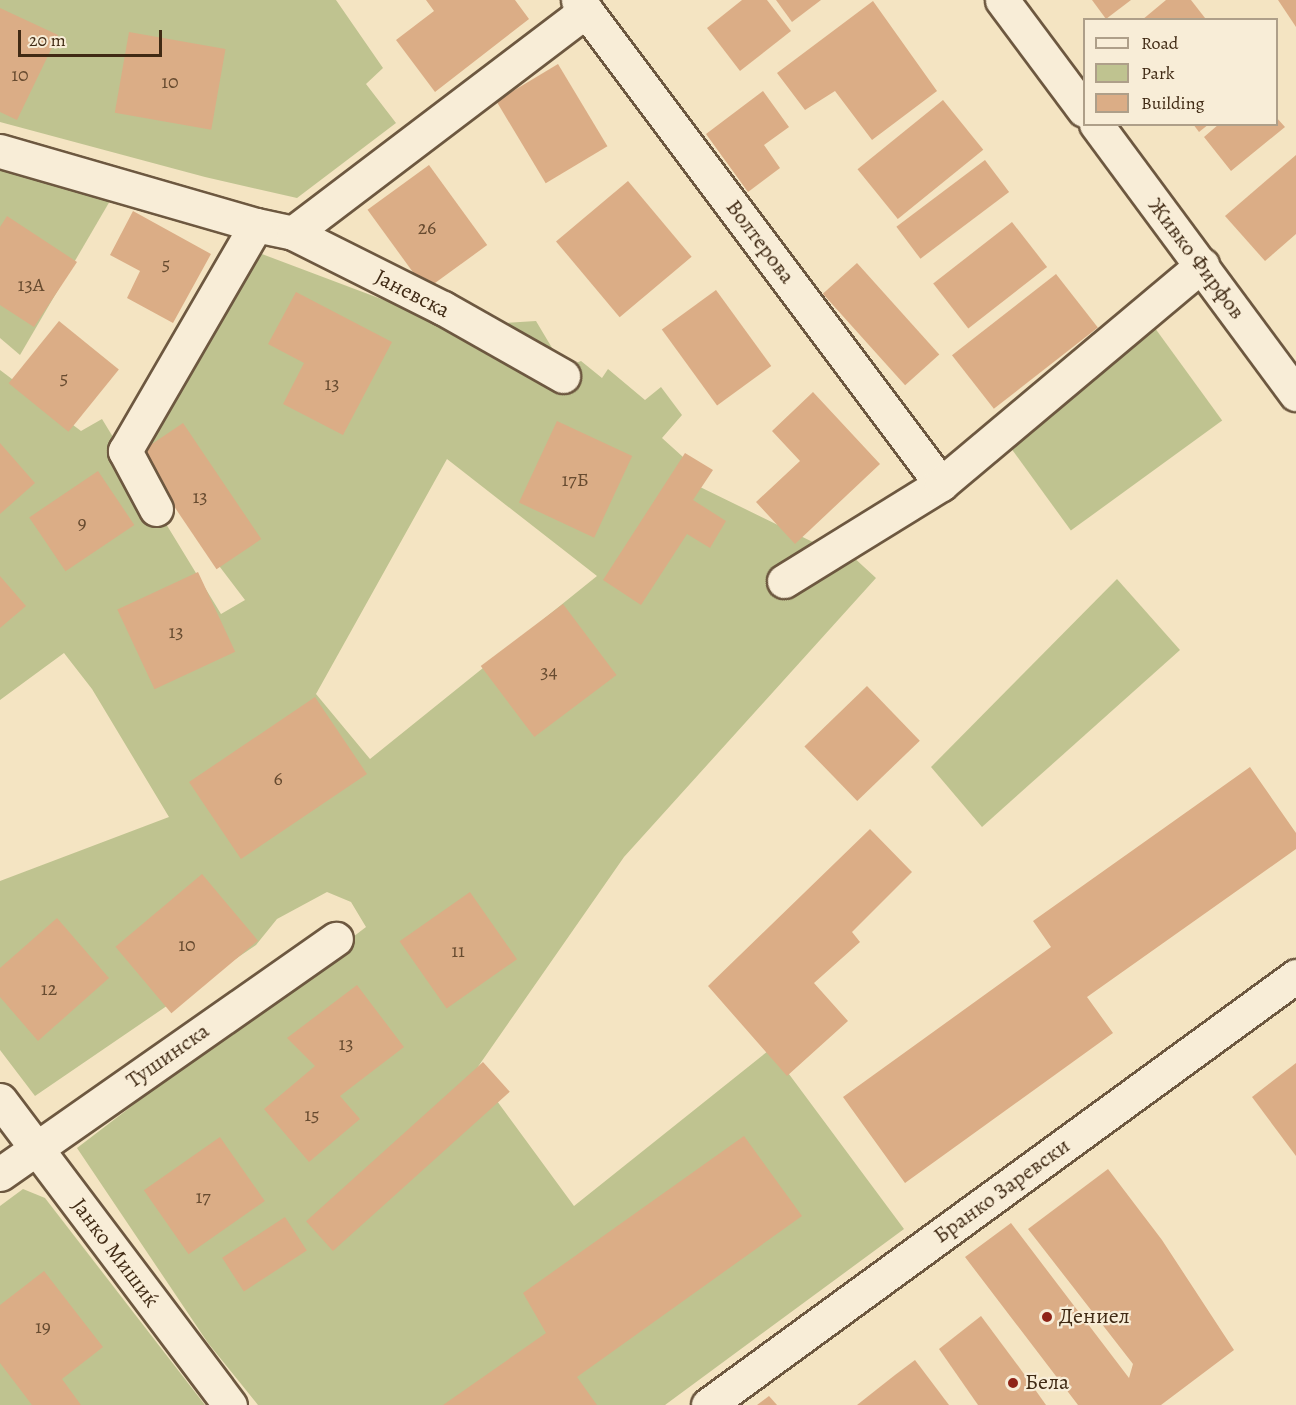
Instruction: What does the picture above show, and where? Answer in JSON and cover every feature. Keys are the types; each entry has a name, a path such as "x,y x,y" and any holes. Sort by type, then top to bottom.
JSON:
{"street":[{"path":"1002,0 1083,109"},
{"path":"292,233 582,5"},
{"name":"Волтерова","path":"582,5 941,484"},
{"name":"Живко Фирфов","path":"1098,126 1296,394"},
{"name":"Јаневска","path":"0,151 256,225 292,233 443,308 563,376"},
{"path":"156,508 125,451 256,225"},
{"path":"784,581 941,484 1202,265"},
{"name":"Тушинска","path":"0,1174 336,939"},
{"name":"Бранко Заревски","path":"708,1405 1296,976"},
{"name":"Јанко Мишиќ","path":"0,1100 230,1405"}],"green space":[{"path":"0,0 336,0 383,68 366,84 396,123 297,198 205,177 0,122"},
{"path":"0,160 114,194 20,355 0,338"},
{"path":"246,248 498,343 506,323 536,321 564,368 581,361 602,378 608,369 645,400 661,387 682,415 662,438 683,457 698,486 821,546 838,543 876,578 624,857 475,1071 574,1206 768,1051 783,1066 904,1229 665,1405 258,1405 208,1343 77,1148 366,927 351,902 327,892 277,919 256,945 35,1096 0,1050 0,881 169,817 92,689 64,653 0,700 0,370 81,431 102,419 221,614 245,600 207,550 135,421","holes":["447,459 597,576 370,759 316,694"]},
{"path":"1144,313 1222,421 1071,531 993,423"},
{"path":"1117,579 1180,650 982,827 931,767"},
{"path":"23,1189 45,1198 205,1405 0,1405 0,1206"}],"building":[{"path":"426,0 515,0 529,19 435,92 396,40 434,11"},
{"path":"742,0 767,0 791,31 740,71 707,28"},
{"path":"776,0 821,0 792,22"},
{"path":"1092,0 1131,0 1107,18"},
{"path":"1166,0 1191,0 1205,18 1144,18"},
{"path":"1278,0 1296,0 1296,27"},
{"path":"873,1 937,91 872,140 835,91 805,110 777,73"},
{"path":"0,8 58,35 17,120 0,112"},
{"path":"129,32 226,49 211,130 115,113"},
{"path":"558,64 607,146 546,183 496,101"},
{"path":"763,91 789,127 764,145 780,168 748,192 706,134"},
{"path":"943,100 983,150 898,219 858,169"},
{"path":"1278,119 1285,127 1231,171 1204,137 1217,126 1278,126"},
{"path":"1194,126 1206,126 1199,132"},
{"path":"1296,155 1296,234 1265,261 1225,216"},
{"path":"985,160 1009,192 920,259 896,227"},
{"path":"429,165 487,245 426,290 368,210"},
{"path":"628,181 692,257 620,317 556,241"},
{"path":"133,211 211,254 173,323 127,298 140,271 110,255"},
{"path":"7,216 77,262 34,327 0,305 0,227"},
{"path":"1012,222 1047,267 968,328 933,284"},
{"path":"857,263 939,354 905,385 823,294"},
{"path":"1056,274 1098,328 994,409 952,355"},
{"path":"716,290 771,366 717,405 662,329"},
{"path":"296,292 392,342 343,435 283,404 304,363 268,344"},
{"path":"59,321 119,369 68,432 9,383"},
{"path":"813,392 880,464 795,544 756,502 800,461 772,431"},
{"path":"557,421 632,456 594,538 519,503"},
{"path":"183,423 261,539 217,569 138,453"},
{"path":"0,443 35,483 0,514"},
{"path":"685,453 713,470 693,500 726,521 710,548 687,534 641,605 603,580"},
{"path":"98,471 134,525 66,571 29,517"},
{"path":"198,572 235,652 155,689 117,610"},
{"path":"0,576 26,606 0,628"},
{"path":"563,604 617,675 534,737 481,666"},
{"path":"867,686 920,741 857,801 804,746"},
{"path":"315,697 367,774 241,859 189,782"},
{"path":"1250,767 1296,833 1296,849 1087,997 1113,1033 905,1183 843,1097 1051,947 1033,921"},
{"path":"870,829 912,872 852,932 860,942 814,983 848,1021 787,1076 708,986"},
{"path":"202,874 258,941 171,1013 115,947"},
{"path":"470,892 517,959 447,1008 400,941"},
{"path":"57,918 109,978 38,1041 0,997 0,968"},
{"path":"357,985 404,1047 340,1096 360,1119 309,1162 264,1109 315,1066 287,1038"},
{"path":"483,1062 510,1092 333,1251 306,1221"},
{"path":"1296,1063 1296,1156 1252,1097"},
{"path":"744,1136 802,1216 577,1377 597,1405 443,1405 546,1333 523,1293"},
{"path":"220,1137 265,1201 189,1254 144,1190"},
{"path":"1108,1169 1162,1240 1234,1350 1161,1405 1078,1405 965,1257 1011,1223 1129,1378 1133,1364 1028,1229"},
{"path":"285,1217 307,1251 244,1291 222,1258"},
{"path":"44,1271 103,1347 62,1379 81,1405 32,1405 0,1363 0,1305"},
{"path":"981,1316 1046,1405 978,1405 939,1349"},
{"path":"915,1360 949,1405 857,1405 895,1375"},
{"path":"769,1396 777,1405 757,1405"}],"place":[{"name":"Дениел","path":"1047,1317"},
{"name":"Бела","path":"1013,1383"}]}
